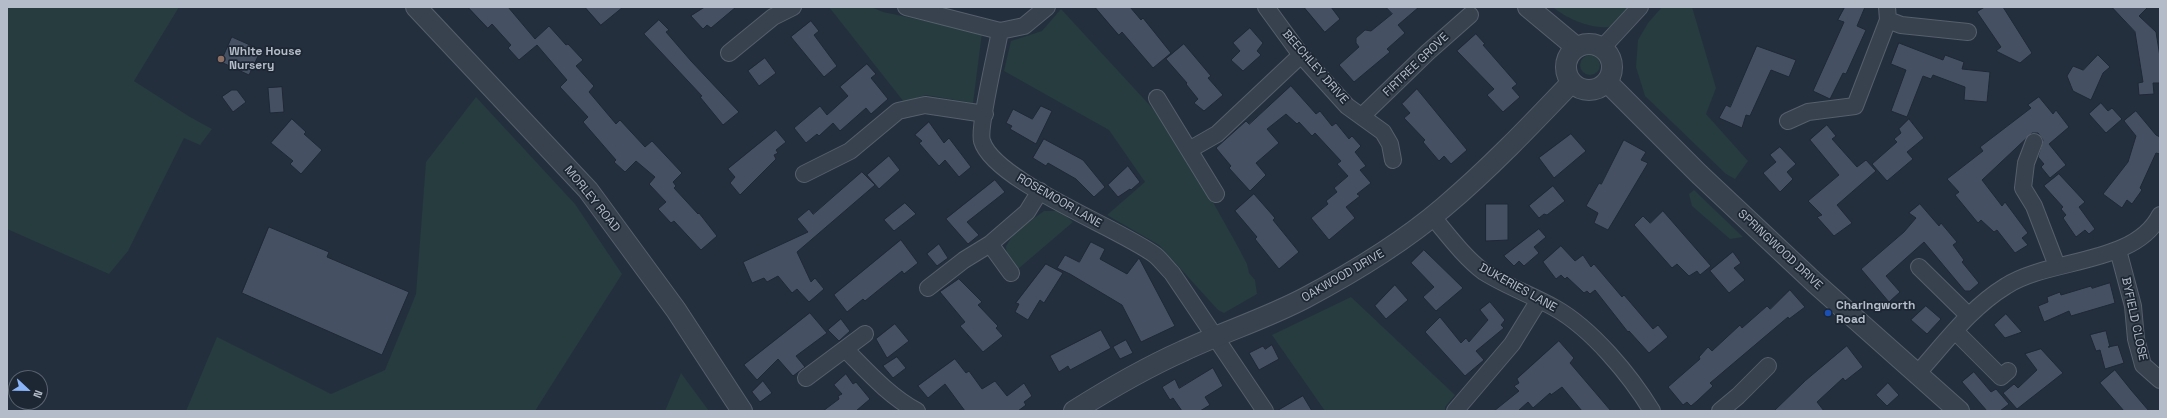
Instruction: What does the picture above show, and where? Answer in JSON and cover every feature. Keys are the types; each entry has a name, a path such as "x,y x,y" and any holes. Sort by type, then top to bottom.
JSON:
{"street":[{"name":"MORLEY ROAD","path":"416,7 588,190 676,310 742,411"},
{"path":"729,53 773,17 793,7"},
{"path":"906,7 1000,31 1024,26 1046,7"},
{"name":"BEECHLEY DRIVE","path":"1266,7 1301,55 1348,106 1363,115 1383,132 1390,144 1393,160"},
{"path":"1528,7 1576,47"},
{"path":"1603,47 1640,7"},
{"path":"1788,121 1808,112 1854,106 1887,14 1901,25 1968,32"},
{"name":"FIRTREE GROVE","path":"1363,115 1428,52 1470,15"},
{"name":"ROSEMOOR LANE","path":"1000,31 985,114 982,140 991,155 1004,169 1040,191 1155,255 1172,273 1265,411"},
{"path":"1588,43 1603,47 1612,60 1613,69 1607,82 1602,87 1585,90 1572,83 1566,69 1567,61 1576,47 1588,43"},
{"path":"1189,150 1217,134 1301,55"},
{"name":"SPRINGWOOD DRIVE","path":"1607,82 1699,174 1815,283 1959,411"},
{"name":"OAKWOOD DRIVE","path":"1080,410 1140,371 1214,337 1272,315 1336,281 1392,246 1432,216 1501,156 1572,83"},
{"path":"1157,98 1216,194"},
{"path":"804,174 850,151 898,111 925,105 985,114"},
{"path":"2034,142 2026,163 2023,188 2034,206 2057,266"},
{"path":"928,288 964,260 990,244 1027,212 1040,191"},
{"path":"1917,374 1968,315 2005,286 2027,274 2118,250 2141,237 2156,223 2160,215"},
{"name":"DUKERIES LANE","path":"1432,216 1472,262 1485,272 1556,308 1594,338 1634,382 1652,411"},
{"path":"990,244 1011,273"},
{"name":"BYFIELD CLOSE","path":"2118,250 2133,306 2136,339 2143,365 2160,380"},
{"path":"1919,267 1968,315"},
{"path":"1455,411 1512,344 1539,300"},
{"path":"1955,331 2001,377 2008,371"},
{"path":"806,378 865,334"},
{"path":"845,350 876,380 908,406 917,411"},
{"path":"1720,411 1738,396 1768,366"}],"green space":[{"path":"7,7 179,7 134,81 190,117 212,129 200,145 184,138 128,251 109,274 7,229"},
{"path":"829,7 871,7 883,12 982,33 973,103 926,95 904,102"},
{"path":"1553,7 1631,7 1615,25 1601,27 1571,19"},
{"path":"1662,7 1692,7 1716,88 1706,114 1748,161 1735,179 1726,174 1645,96 1636,67 1638,40 1648,23"},
{"path":"1061,9 1156,112 1191,163 1237,245 1247,264 1249,273 1255,280 1257,294 1224,313 1218,310 1159,245 1107,215 1145,182 1109,130 1004,71 1011,41 1042,31"},
{"path":"1590,55 1597,58 1600,65 1597,72 1590,75 1583,72 1580,65 1583,58"},
{"path":"476,97 575,204 622,274 535,411 186,411 217,337 331,394 385,370 416,294 426,162"},
{"path":"1694,190 1743,237 1730,239 1692,206 1689,194"},
{"path":"1044,211 1060,211 1073,222 1018,269 1007,256 1006,246 1015,232"},
{"path":"1351,297 1455,395 1445,407 1445,411 1325,411 1272,335"},
{"path":"681,373 709,411 665,411"}],"building":[{"path":"468,7 508,7 535,39 549,26 566,45 568,44 583,60 576,66 594,86 589,92 616,124 620,120 645,147 652,141 682,173 673,182 676,186 674,188 698,214 699,213 717,236 701,250 674,221 671,223 658,209 666,202 649,184 655,177 636,161 625,172 614,162 616,160 583,122 588,117 560,87 567,80 537,45 519,60 508,48 511,45 492,24 488,28"},
{"path":"585,7 623,7 601,25"},
{"path":"705,7 736,7 711,28 707,25 703,29 691,16"},
{"path":"1095,7 1130,7 1141,20 1143,18 1171,53 1153,68 1122,32 1119,35"},
{"path":"1304,7 1331,7 1340,19 1325,32"},
{"path":"1386,7 1419,7 1398,25 1405,33 1387,49 1390,52 1354,82 1339,65 1359,47 1356,43 1356,38 1365,30 1371,31 1392,14"},
{"path":"1845,7 1865,7 1857,26 1866,30 1846,74 1843,73 1830,99 1813,91 1844,22 1838,20"},
{"path":"1985,7 2003,7 2032,53 2020,63 1996,51 2001,47 1977,12"},
{"path":"2112,7 2148,7 2139,16 2156,32 2160,57 2160,83 2153,83 2154,94 2139,95 2138,83 2143,82 2135,32"},
{"path":"659,20 669,30 666,32 691,61 739,112 723,125 700,97 702,96 644,34"},
{"path":"811,21 819,31 814,35 837,66 824,77 791,37"},
{"path":"1250,28 1263,43 1257,51 1261,55 1243,71 1231,60 1240,51 1233,43"},
{"path":"1476,34 1485,44 1483,45 1517,84 1512,88 1520,97 1503,112 1487,95 1494,89 1457,51"},
{"path":"232,37 261,50 249,75 221,62"},
{"path":"1899,43 1943,60 1945,55 1964,62 1962,69 1990,72 1987,102 1964,100 1965,87 1933,75 1931,79 1923,76 1907,117 1891,111 1906,70 1891,64"},
{"path":"1184,44 1211,76 1208,78 1223,95 1204,111 1194,103 1198,99 1186,84 1187,83 1166,59"},
{"path":"1757,46 1796,60 1789,77 1771,70 1750,116 1746,115 1742,128 1719,118 1726,105 1730,107"},
{"path":"2098,55 2110,67 2103,73 2091,100 2073,91 2067,76 2073,66 2083,70"},
{"path":"765,58 776,73 759,86 748,71"},
{"path":"867,64 876,74 871,78 888,99 871,114 866,108 840,131 833,123 819,136 817,134 806,143 794,128 820,106 827,115 848,96 840,87"},
{"path":"1291,86 1316,114 1320,111 1332,126 1336,123 1349,139 1352,136 1361,146 1355,152 1366,166 1360,170 1371,183 1357,194 1360,196 1346,207 1355,218 1329,240 1311,218 1328,204 1326,201 1337,192 1334,188 1348,176 1337,164 1341,161 1315,133 1312,136 1299,122 1297,124 1286,114 1267,129 1279,143 1256,163 1266,175 1250,191 1229,168 1231,166 1216,148 1246,121 1249,124"},
{"path":"282,87 284,112 270,113 268,88"},
{"path":"1417,89 1467,150 1451,164 1444,156 1439,161 1423,142 1425,140 1404,118 1410,113 1402,104"},
{"path":"232,90 237,90 246,102 233,112 222,97"},
{"path":"2039,97 2053,114 2056,110 2069,127 2049,144 2066,165 2050,178 2041,167 2044,164 2038,157 2043,140 2038,133 2032,133 1982,180 2002,206 2005,202 2028,233 2022,238 2028,245 2015,253 1997,230 1994,232 1981,220 1978,223 1955,195 1959,192 1947,179 1983,151 1980,147 2031,108 2028,105"},
{"path":"2101,103 2108,111 2112,108 2122,119 2106,133 2089,114"},
{"path":"1041,106 1052,111 1036,144 1010,129 1012,126 1006,123 1013,109 1032,119"},
{"path":"2136,111 2156,135 2160,137 2160,154 2156,153 2140,188 2142,190 2132,204 2127,200 2122,208 2103,194 2128,162 2136,136 2124,121"},
{"path":"292,119 306,132 304,134 322,150 301,174 290,164 293,161 271,143"},
{"path":"1909,119 1924,138 1907,152 1913,159 1887,181 1872,164 1897,142 1894,139 1901,133 1899,129"},
{"path":"929,122 944,143 949,138 971,167 959,177 945,160 939,166 919,143 922,141 915,135"},
{"path":"1827,125 1836,136 1832,139 1857,167 1866,160 1876,171 1837,205 1852,223 1834,236 1817,217 1822,215 1808,201 1839,175 1810,140"},
{"path":"776,130 786,142 776,150 778,153 774,155 776,159 740,195 730,183 735,177 728,169"},
{"path":"1571,134 1586,151 1554,178 1539,158"},
{"path":"1044,139 1083,160 1105,187 1094,197 1076,179 1048,163 1046,166 1033,158"},
{"path":"1624,140 1646,152 1641,160 1648,163 1608,230 1594,223 1598,213 1586,206 1599,183 1601,184"},
{"path":"1780,147 1796,164 1787,172 1793,179 1780,192 1763,173 1776,162 1770,155"},
{"path":"889,156 900,170 879,189 867,175"},
{"path":"1128,166 1140,182 1131,190 1130,189 1118,197 1108,185"},
{"path":"862,172 875,185 797,252 811,282 815,278 824,289 809,302 797,289 792,293 778,276 767,282 764,278 752,283 743,262 808,232 797,219 809,209 813,214"},
{"path":"2059,174 2085,202 2079,207 2095,229 2089,234 2085,230 2076,237 2063,218 2066,215 2061,209 2063,207 2044,186"},
{"path":"995,180 1005,192 967,222 979,235 968,244 946,219"},
{"path":"1553,186 1565,201 1547,215 1544,214 1539,218 1529,206"},
{"path":"1254,194 1275,218 1273,220 1299,252 1279,269 1255,239 1257,237 1235,211"},
{"path":"905,203 916,214 894,231 884,220"},
{"path":"1486,204 1508,204 1508,240 1486,241"},
{"path":"1920,204 1939,226 1941,223 1957,242 1953,245 1964,260 1962,262 1979,283 1970,291 1965,291 1924,242 1886,276 1900,292 1889,302 1861,269 1904,232 1916,218 1909,213"},
{"path":"1663,211 1711,266 1700,275 1697,271 1689,276 1677,264 1672,268 1634,225 1643,216 1650,223"},
{"path":"269,227 329,252 327,257 409,292 382,355 242,293"},
{"path":"1539,229 1546,237 1534,247 1539,253 1524,266 1519,261 1514,266 1504,256"},
{"path":"901,240 918,263 904,274 902,271 865,301 863,299 847,312 834,295"},
{"path":"1091,242 1105,249 1100,259 1127,274 1139,258 1175,326 1141,342 1122,305 1070,274 1057,268 1065,255 1079,262"},
{"path":"939,244 948,258 937,266 927,254"},
{"path":"1561,246 1575,261 1583,255 1591,267 1594,264 1622,297 1624,295 1653,329 1658,325 1668,337 1649,353 1629,331 1628,332 1595,290 1590,294 1587,291 1584,293 1567,277 1565,279 1561,275 1556,279 1543,262"},
{"path":"1424,250 1463,288 1436,311 1423,297 1434,287 1411,263"},
{"path":"1733,252 1741,263 1734,268 1745,280 1729,293 1710,271"},
{"path":"1046,264 1063,273 1044,303 1040,300 1028,320 1015,312 1019,304 1016,303"},
{"path":"959,279 982,302 978,305 998,326 996,328 1003,336 983,352 960,326 965,322 940,292"},
{"path":"2110,283 2115,303 2071,316 2069,311 2044,322 2038,306 2048,302 2047,297 2060,292 2061,295 2091,286 2092,288"},
{"path":"1395,285 1408,300 1386,319 1375,306"},
{"path":"1790,290 1805,307 1789,319 1788,317 1710,383 1713,386 1691,406 1687,402 1683,405 1668,387 1700,359 1699,357 1708,347 1712,351 1740,325 1742,328 1767,306 1770,309"},
{"path":"1490,302 1505,320 1501,325 1504,328 1476,351 1484,360 1465,376 1425,332 1440,317 1461,343 1466,338 1469,342 1488,320 1480,310"},
{"path":"1926,306 1941,319 1927,334 1911,320"},
{"path":"810,313 827,333 796,356 805,367 793,376 778,359 757,380 744,365"},
{"path":"2006,314 2022,332 2005,338 1994,325"},
{"path":"841,319 850,331 839,341 828,330"},
{"path":"895,324 909,341 887,358 876,339"},
{"path":"1101,330 1111,348 1070,370 1068,366 1059,372 1050,356"},
{"path":"2106,331 2110,347 2118,345 2124,363 2105,369 2100,350 2096,351 2090,335"},
{"path":"1126,340 1133,353 1120,359 1113,347"},
{"path":"1559,341 1574,358 1570,363 1611,411 1582,411 1562,387 1551,395 1550,393 1533,408 1528,402 1518,411 1494,411 1519,391 1514,386 1519,383 1517,379"},
{"path":"1272,345 1279,359 1259,370 1249,353 1263,346 1265,349"},
{"path":"1847,346 1863,367 1845,381 1843,378 1817,402 1824,411 1774,411 1805,381"},
{"path":"2041,349 2063,373 2017,409 2003,393 2014,384 2018,388 2037,370 2025,354"},
{"path":"897,357 906,368 893,378 883,366"},
{"path":"955,359 966,373 969,371 982,389 995,381 1007,396 1024,383 1032,396 1024,402 1026,405 1018,411 965,411 945,384 928,398 918,386"},
{"path":"1213,368 1223,386 1205,397 1210,405 1200,411 1182,411 1173,398 1170,400 1162,387 1175,379 1179,388"},
{"path":"2115,370 2149,411 2124,411 2100,383"},
{"path":"1974,372 1991,392 1996,389 2009,404 2000,411 1987,411 1962,382"},
{"path":"846,374 853,384 856,382 870,399 856,411 823,411 839,399 838,396 842,394 834,385"},
{"path":"763,381 772,393 760,402 752,392"},
{"path":"1888,383 1899,395 1887,406 1876,395"},
{"path":"1303,396 1312,411 1277,411"}],"place":[{"name":"White House Nursery","path":"221,59"},
{"name":"Charingworth Road","path":"1828,313"}]}
